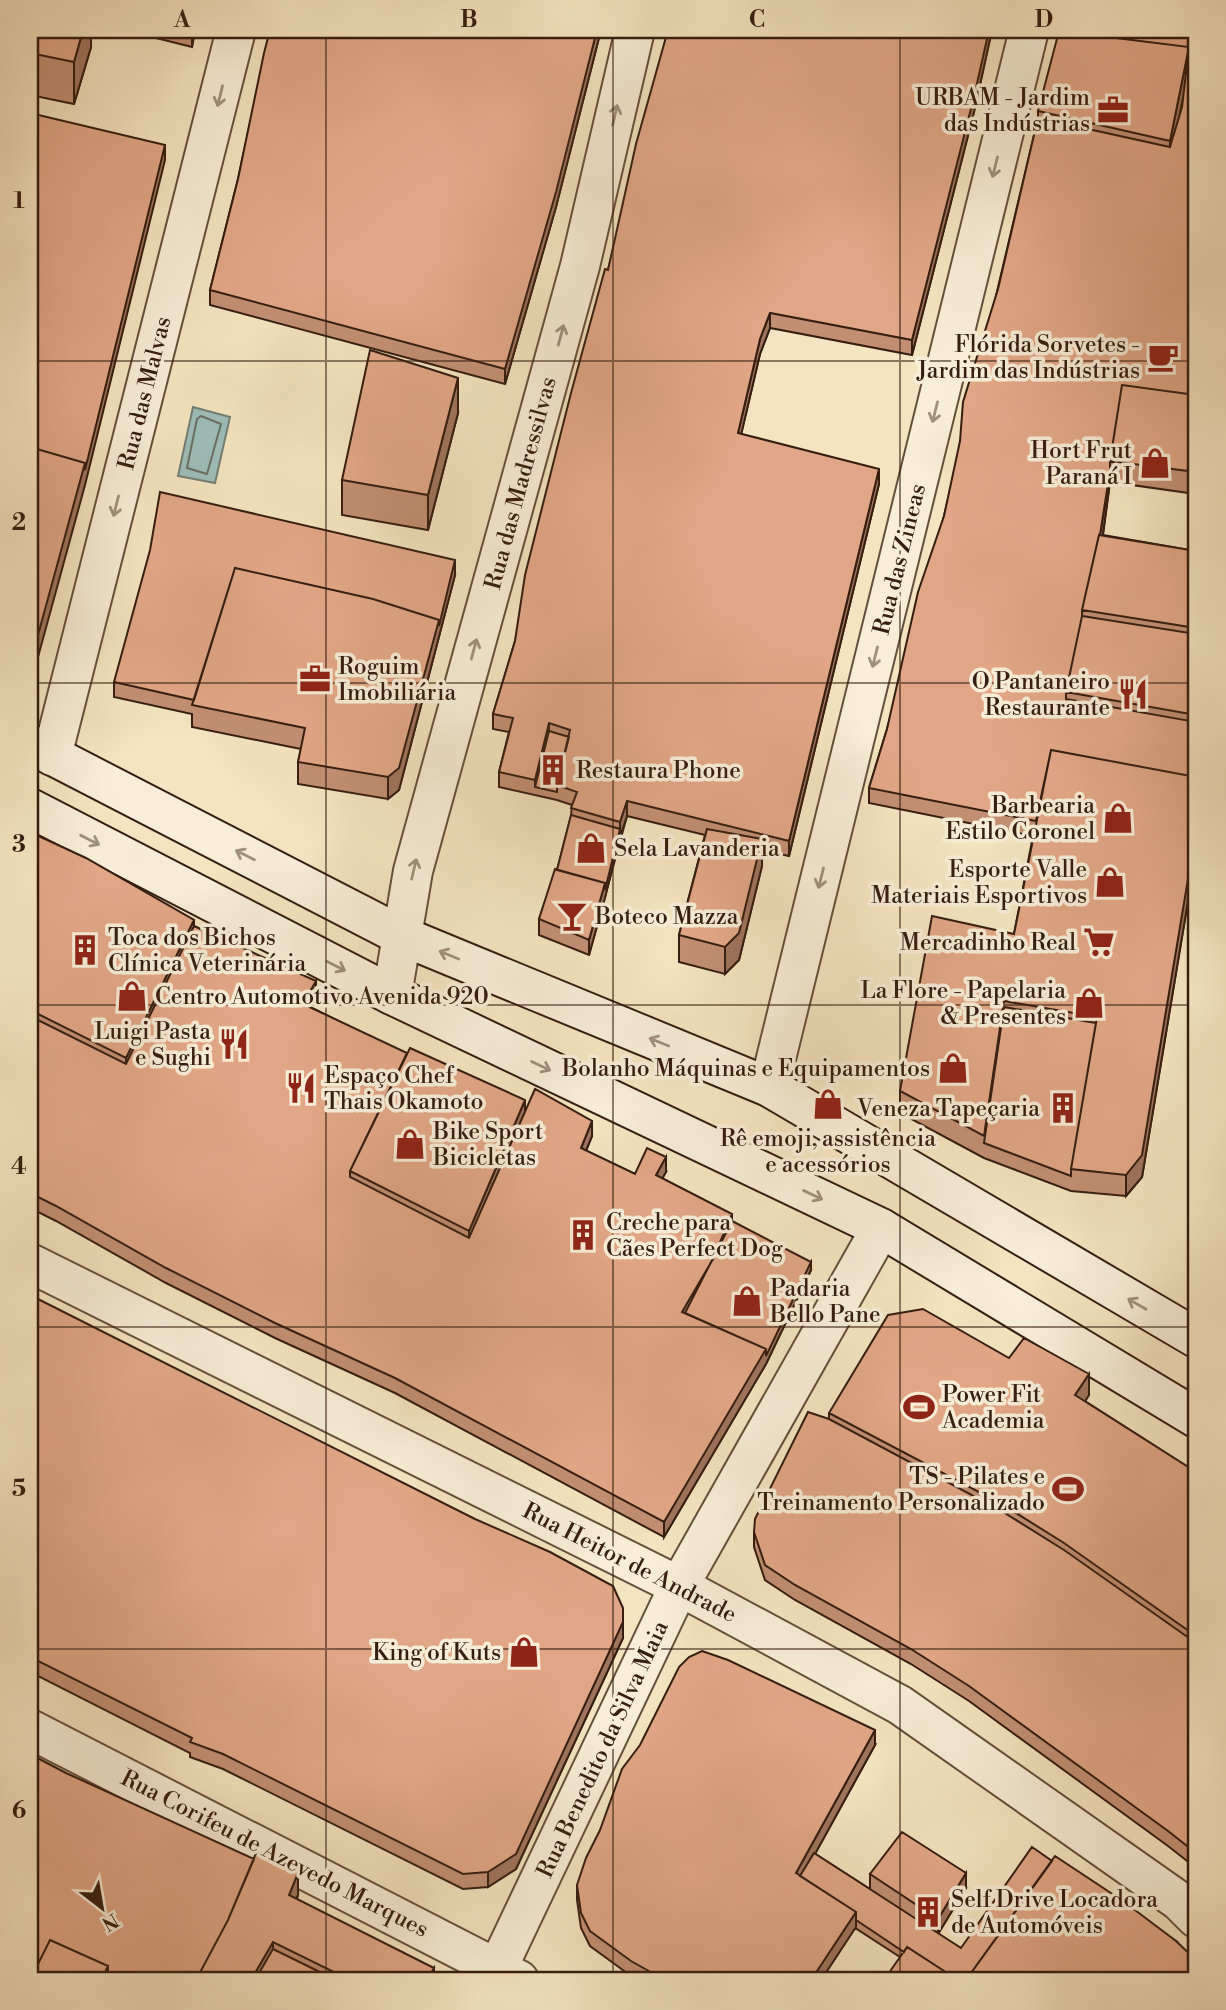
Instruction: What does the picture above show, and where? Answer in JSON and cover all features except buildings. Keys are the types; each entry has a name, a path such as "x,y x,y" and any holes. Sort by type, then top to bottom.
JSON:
{"street":[{"name":"Rua das Malvas","path":"41,750 236,30"},
{"name":"Rua das Madressilvas","path":"392,995 413,871 580,266 635,30"},
{"name":"Rua das Zineas","path":"769,1087 1029,30"},
{"path":"41,750 402,936 769,1087 1196,1339"},
{"path":"30,808 392,995 881,1228 1194,1412"},
{"name":"Rua Benedito da Silva Maia","path":"503,1977 679,1586 881,1228"},
{"name":"Rua Heitor de Andrade","path":"30,1263 679,1586 900,1705 1179,1901 1196,1918"},
{"name":"Rua Corifeu de Azevedo Marques","path":"30,1728 503,1977"}],"water":[{"path":"193,407 230,417 215,483 178,476"}],"place":[{"name":"URBAM - Jardim das Indústrias","path":"1113,110"},
{"name":"Flórida Sorvetes - Jardim das Indústrias","path":"1163,357"},
{"name":"Hort Frut Paraná I","path":"1155,463"},
{"name":"Roguim Imobiliária","path":"315,679"},
{"name":"O Pantaneiro Restaurante","path":"1133,694"},
{"name":"Restaura Phone","path":"553,770"},
{"name":"Barbearia Estilo Coronel","path":"1118,818"},
{"name":"Sela Lavanderia","path":"591,848"},
{"name":"Esporte Valle Materiais Esportivos","path":"1110,882"},
{"name":"Boteco Mazza","path":"572,916"},
{"name":"Mercadinho Real","path":"1099,942"},
{"name":"Toca dos Bichos Clínica Veterinária","path":"85,950"},
{"name":"Centro Automotivo Avenida 920","path":"132,996"},
{"name":"La Flore - Papelaria & Presentes","path":"1089,1003"},
{"name":"Luigi Pasta e Sughi","path":"234,1044"},
{"name":"Bolanho Máquinas e Equipamentos","path":"953,1068"},
{"name":"Espaço Chef Thais Okamoto","path":"301,1088"},
{"name":"Rê emoji, assistência e acessórios","path":"828,1104"},
{"name":"Veneza Tapeçaria","path":"1063,1108"},
{"name":"Bike Sport Bicicletas","path":"410,1144"},
{"name":"Creche para Cães Perfect Dog","path":"583,1235"},
{"name":"Padaria Bello Pane","path":"747,1301"},
{"name":"Power Fit Academia","path":"919,1407"},
{"name":"TS - Pilates e Treinamento Personalizado","path":"1068,1489"},
{"name":"King of Kuts","path":"524,1652"},
{"name":"Self Drive Locadora de Automóveis","path":"928,1912"}]}
